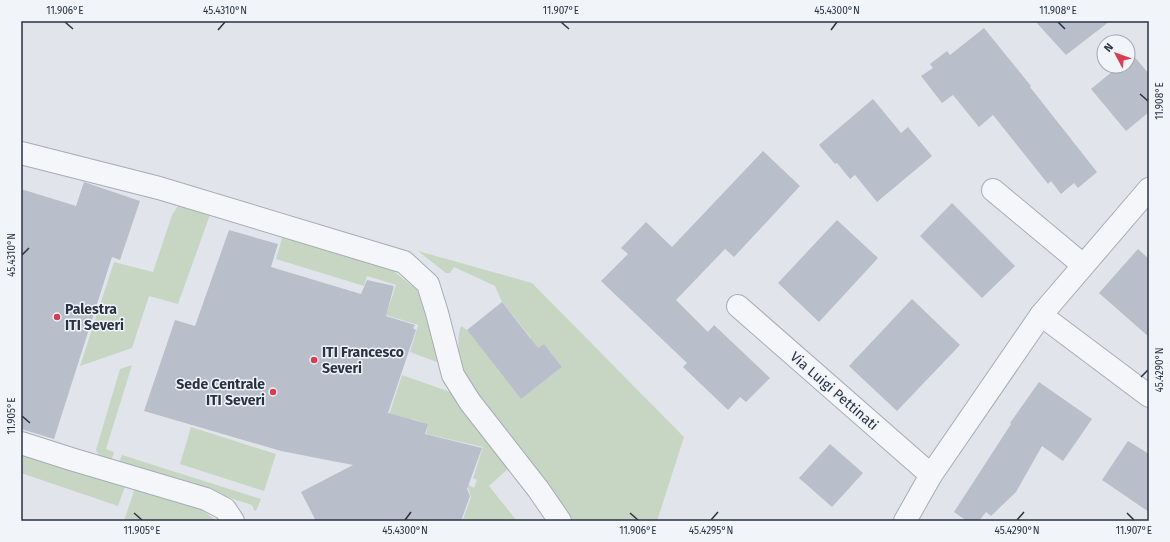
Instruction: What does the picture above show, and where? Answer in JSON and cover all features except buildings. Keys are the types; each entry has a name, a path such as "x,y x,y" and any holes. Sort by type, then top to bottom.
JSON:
{"street":[{"path":"21,153 159,188 404,262 428,284 453,374 470,402 538,489 560,521"},
{"path":"993,190 1083,265"},
{"path":"905,521 930,475 1041,315 1149,190"},
{"name":"Via Luigi Pettinati","path":"738,306 930,475"},
{"path":"1041,315 1149,396"},
{"path":"21,443 71,460 206,498 225,509 233,521"}],"green space":[{"path":"189,203 211,212 178,304 149,296 132,348 80,366 114,262 153,272 172,215 178,206"},
{"path":"283,235 391,269 417,290 427,314 435,341 437,362 410,352 418,325 386,315 396,285 367,276 364,286 276,259"},
{"path":"418,251 532,283 684,437 657,521 568,521 469,386 460,357 458,342 461,326 467,330 521,399 562,367 544,344 523,359 531,338 502,302 495,286 454,267 450,273 446,273"},
{"path":"132,365 106,449 114,452 112,459 104,457 98,454 96,450 120,369"},
{"path":"402,375 453,393 510,467 489,486 517,521 460,521 463,519 471,497 467,484 474,488 477,480 473,478 483,447 426,434 428,424 412,419 407,431 388,418"},
{"path":"191,427 276,454 264,491 180,464"},
{"path":"21,453 126,484 118,506 21,473"},
{"path":"122,455 261,499 256,511 252,505 119,462"},
{"path":"135,488 200,508 216,521 124,521"}],"place":[{"name":"Palestra ITI Severi","path":"57,317"},
{"name":"ITI Francesco Severi","path":"314,360"},
{"name":"Sede Centrale ITI Severi","path":"273,392"}]}
